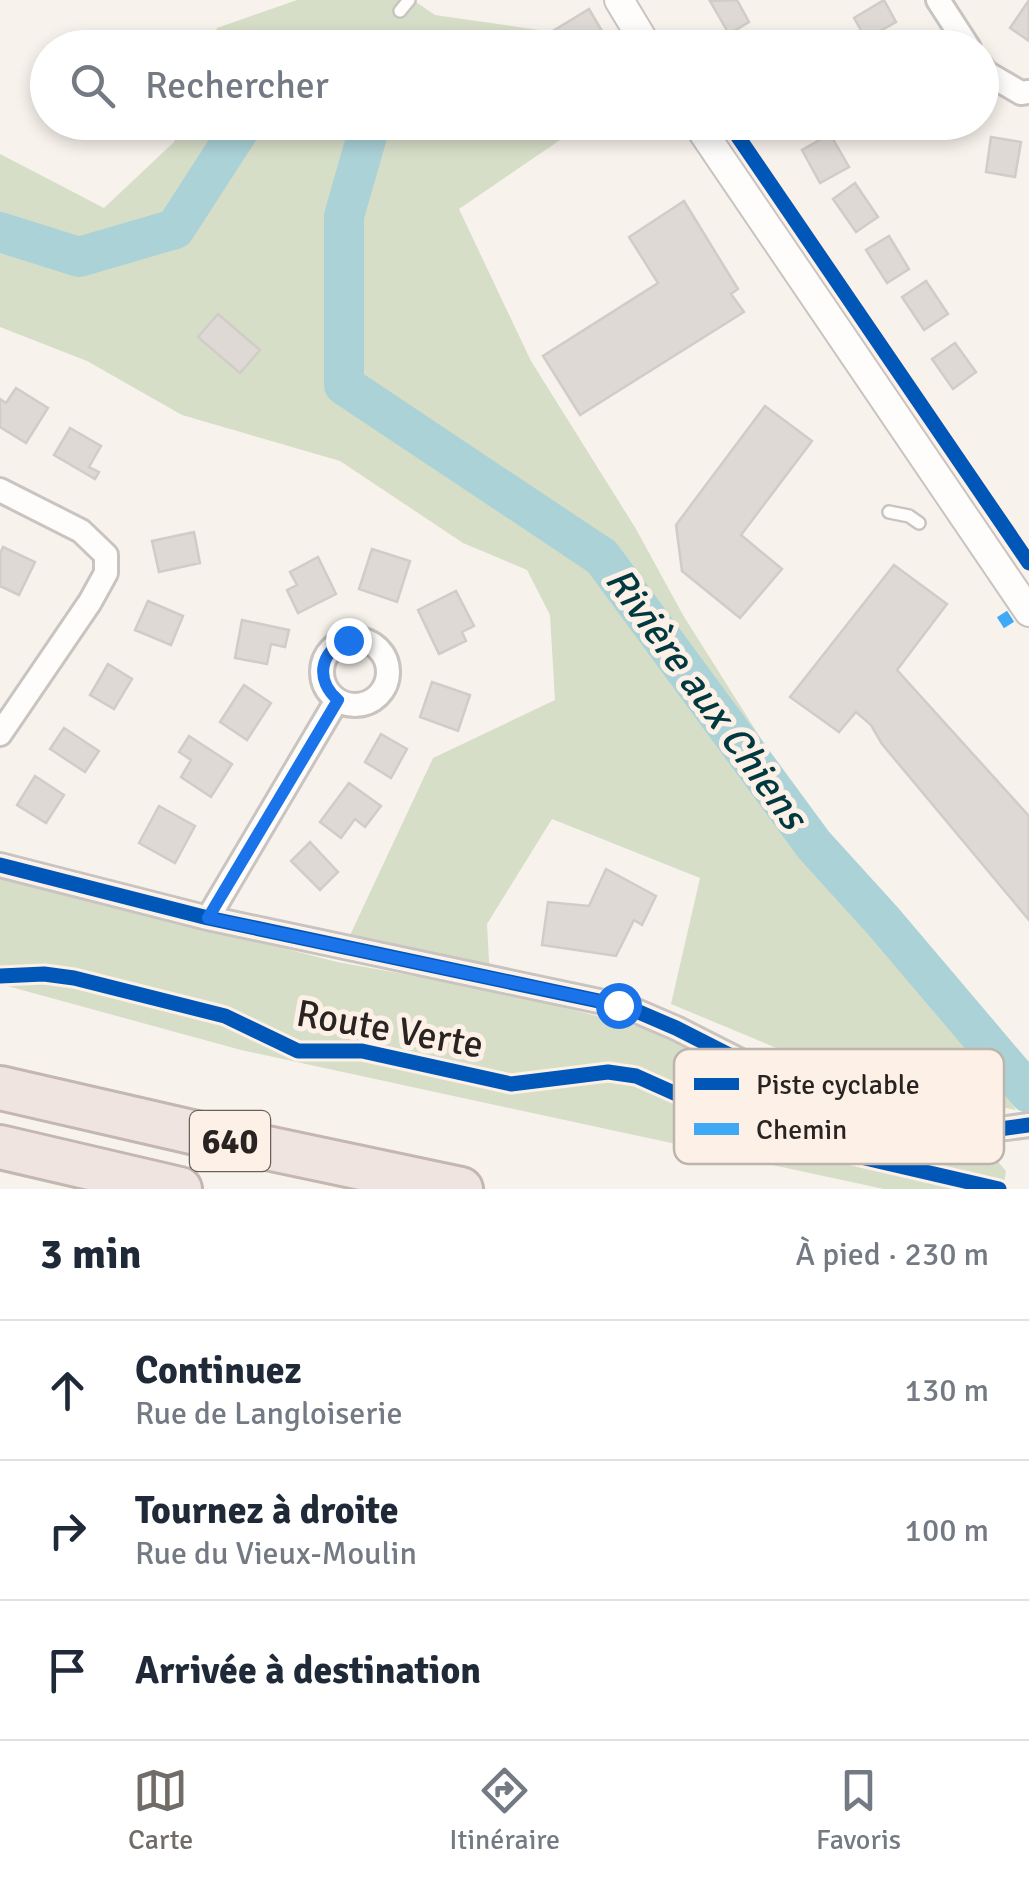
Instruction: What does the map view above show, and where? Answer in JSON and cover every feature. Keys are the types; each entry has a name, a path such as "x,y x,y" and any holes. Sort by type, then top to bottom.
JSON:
{"highway":[{"name":"640","path":"0,1088 461,1189"},
{"name":"640","path":"0,1147 180,1189"}],"street":[{"path":"619,0 637,30"},
{"path":"938,0 957,30"},
{"path":"999,78 1021,93 1029,92"},
{"path":"708,140 1029,612"},
{"path":"0,490 82,531 106,555 106,573 0,734"},
{"path":"208,918 338,700"},
{"path":"0,865 208,918 627,1007 717,1049"},
{"path":"1004,1128 1029,1125"}],"lane":[{"path":"400,12 409,0"},
{"path":"889,512 909,516 919,523"}],"green space":[{"path":"297,0 413,0 435,15 539,30 216,30"},
{"path":"560,140 459,209 531,361 636,529 683,615 758,734 974,1049 779,1049 671,1004 700,878 552,819 487,924 490,979 344,948 433,758 555,700 550,615 527,570 463,543 340,461 182,415 87,361 0,327 0,154 104,208 174,142"},
{"path":"0,875 337,962 493,990 649,1029 689,1049 674,1049 674,1144 241,1050 0,984"},
{"path":"1004,1093 1016,1110 1004,1108"},
{"path":"768,1164 1000,1164 1006,1171 1003,1189 884,1189"}],"building":[{"path":"737,0 749,22 736,30 727,30 710,1"},
{"path":"884,0 896,22 882,30 861,30 854,18"},
{"path":"1029,0 1029,41 1010,28"},
{"path":"589,9 601,30 555,30"},
{"path":"820,140 833,140 849,167 820,183 802,150"},
{"path":"991,140 1021,142 1015,177 986,172"},
{"path":"855,183 878,217 856,232 833,199"},
{"path":"684,201 738,289 731,294 744,312 580,415 543,356 658,283 629,237"},
{"path":"889,236 909,269 887,283 866,250"},
{"path":"926,281 948,314 924,330 902,297"},
{"path":"218,314 260,350 240,373 198,337"},
{"path":"955,343 976,372 953,389 932,359"},
{"path":"16,388 48,408 26,443 0,427 0,399 6,403"},
{"path":"765,406 812,441 741,535 782,569 740,618 682,571 676,525"},
{"path":"70,428 101,446 89,467 99,472 95,479 54,455"},
{"path":"194,532 200,563 159,572 152,541"},
{"path":"3,547 35,562 19,595 0,586"},
{"path":"372,549 410,561 397,602 359,589"},
{"path":"318,557 336,594 298,613 287,590 297,585 290,572"},
{"path":"894,565 947,604 897,670 1029,816 1029,920 882,744 871,725 856,712 839,732 790,697"},
{"path":"456,591 474,626 462,632 466,641 439,654 418,610"},
{"path":"148,601 183,616 171,645 135,630"},
{"path":"242,620 289,630 285,647 271,644 267,664 235,658"},
{"path":"108,664 132,679 114,709 90,695"},
{"path":"432,682 470,695 458,731 420,717"},
{"path":"244,685 271,703 247,740 220,722"},
{"path":"64,728 99,751 85,772 50,749"},
{"path":"381,734 407,749 391,778 365,762"},
{"path":"189,736 232,764 211,797 181,777 191,760 179,752"},
{"path":"35,776 64,795 46,823 17,805"},
{"path":"349,783 381,806 365,827 355,819 341,838 320,822"},
{"path":"159,806 195,826 175,863 139,843"},
{"path":"310,842 338,872 320,890 291,861"},
{"path":"606,869 656,896 642,925 634,920 616,956 542,945 548,902 589,906"}],"waterway":[{"name":"Rivière aux Chiens","path":"0,232 79,257 175,229 232,140"},
{"name":"Rivière aux Chiens","path":"366,140 344,216 344,385 602,557 814,845 992,1049"},
{"name":"Rivière aux Chiens","path":"1004,1064 1029,1093"}],"marked path":[{"path":"1002,614 1009,625"}],"cycle path":[{"path":"740,140 1029,563"},
{"path":"0,865 208,918 627,1007 717,1049"},
{"name":"Route Verte","path":"0,976 44,974 74,978 225,1016 298,1051 362,1051 511,1084 608,1072 636,1076 674,1093"},
{"path":"1004,1128 1029,1125"},
{"name":"Route Verte","path":"891,1164 999,1189"}],"route":[{"path":"348,640 329,652 322,672 329,693 338,700 208,918 618,1005"}]}
